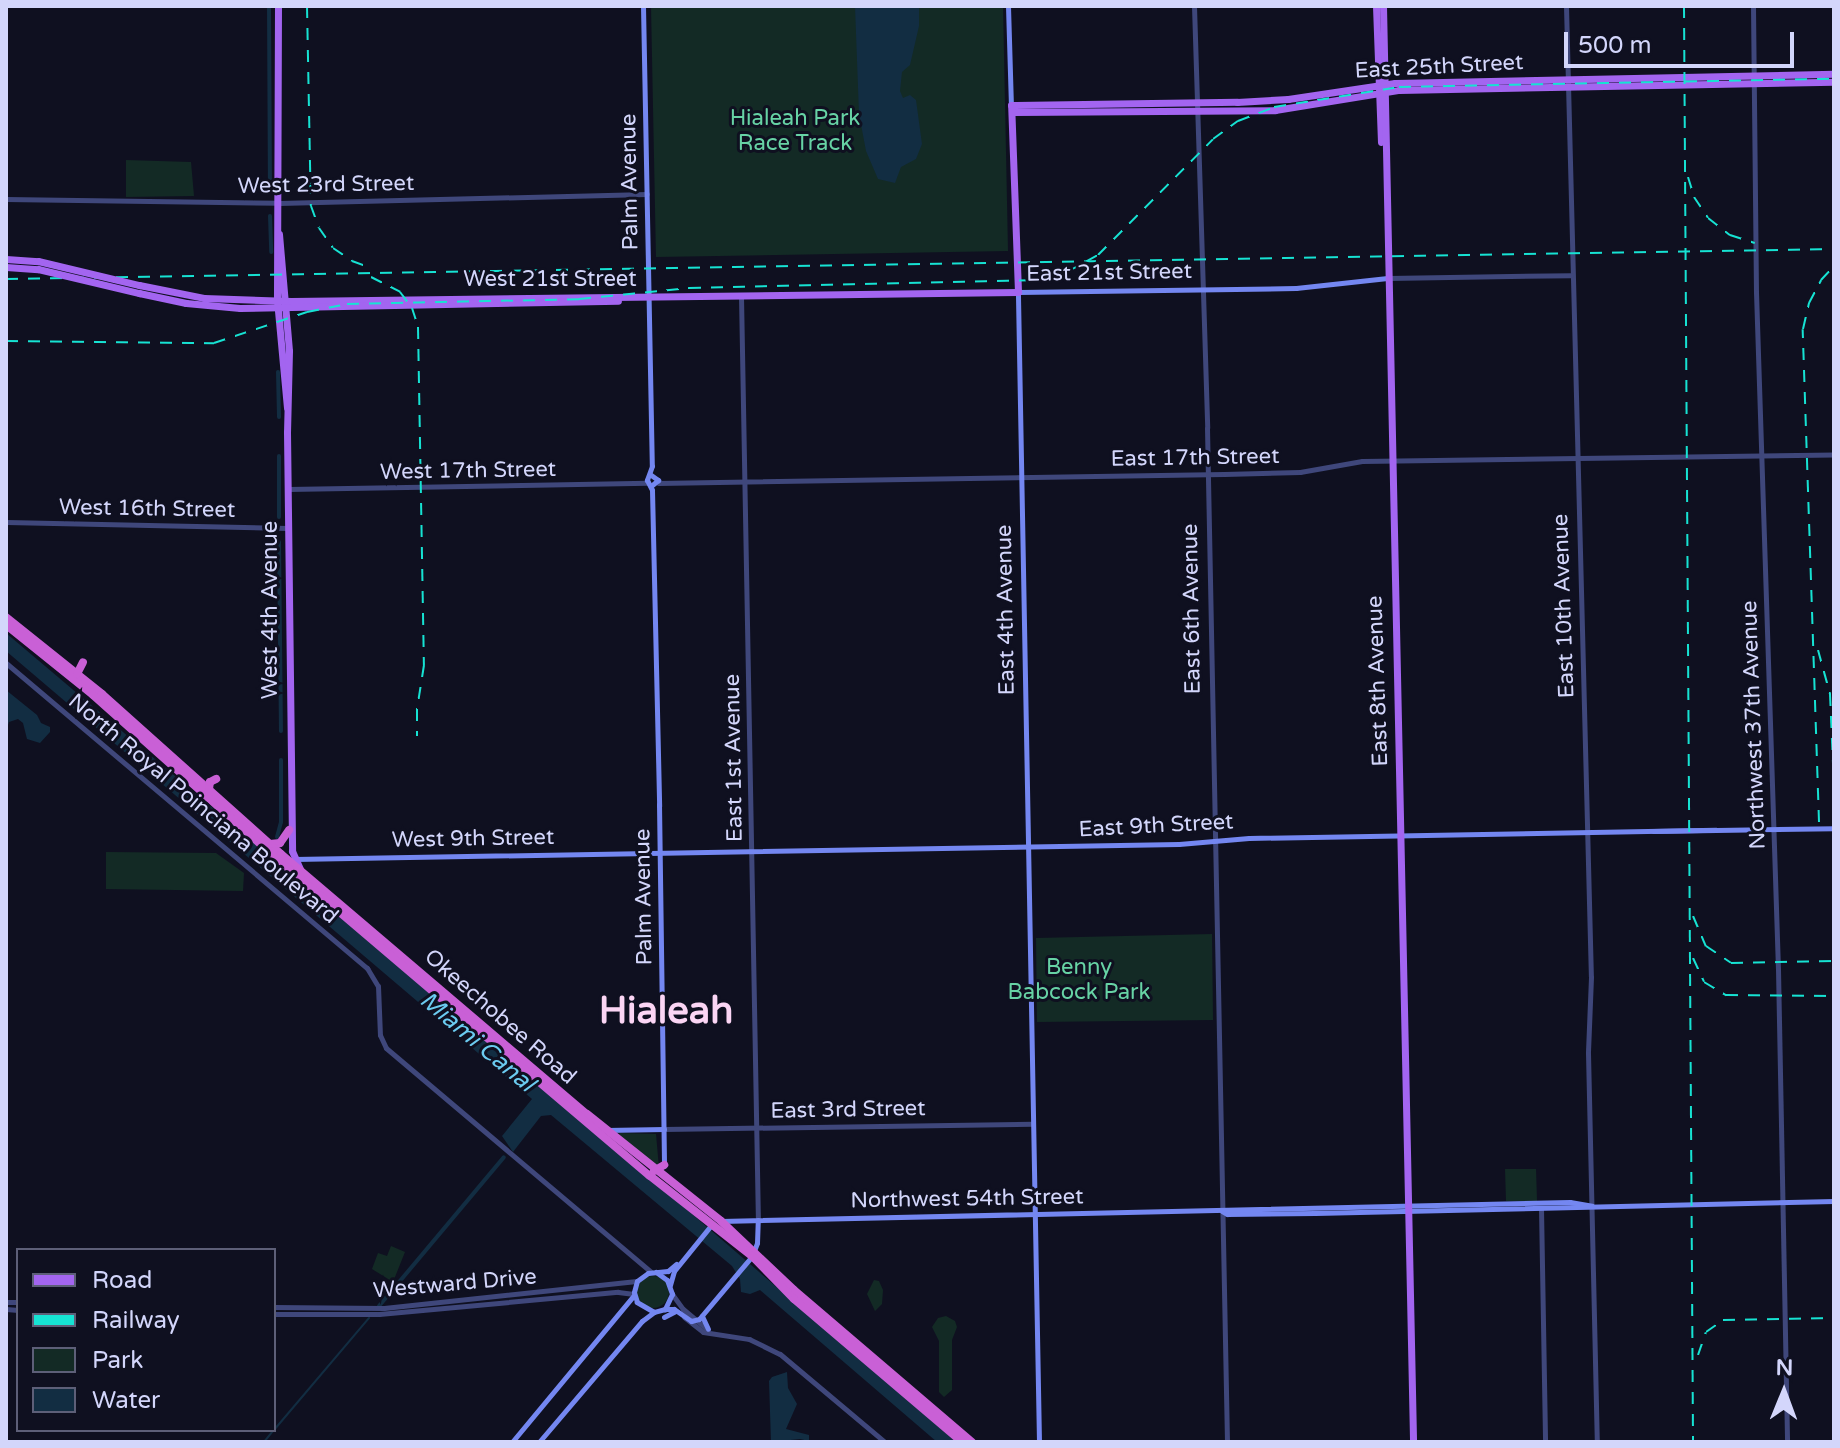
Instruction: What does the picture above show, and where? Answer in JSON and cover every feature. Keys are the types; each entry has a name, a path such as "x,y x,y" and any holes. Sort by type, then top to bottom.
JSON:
{"highway":[{"path":"6,617 8,626"},
{"name":"Okeechobee Road","path":"6,617 77,674 183,775 284,859 485,1036 667,1189 714,1224"},
{"name":"Okeechobee Road","path":"8,626 158,744 284,859 972,1442"},
{"path":"48,659 62,662"},
{"path":"77,674 83,662"},
{"path":"144,740 158,744"},
{"path":"183,775 197,778"},
{"path":"209,789 210,782 216,779"},
{"path":"270,844 280,843 289,830"},
{"path":"485,1036 499,1040"},
{"path":"571,1109 605,1130"},
{"path":"654,1171 664,1165"},
{"path":"664,1179 667,1189"},
{"name":"Okeechobee Road","path":"751,1256 787,1292 962,1442"},
{"path":"925,1410 938,1413"}],"main road":[{"name":"West 4th Avenue","path":"278,6 277,304 287,408"},
{"name":"Palm Avenue","path":"643,6 664,1179"},
{"name":"East 4th Avenue","path":"1008,6 1022,477 1039,1442"},
{"name":"East 8th Avenue","path":"1376,6 1387,278 1413,1442"},
{"name":"East 8th Avenue","path":"1381,87 1383,6"},
{"path":"1754,80 1834,74"},
{"name":"East 25th Street","path":"1012,108 1196,106 1288,99 1381,87 1754,80"},
{"path":"1754,80 1834,82"},
{"name":"West 4th Avenue","path":"279,234 287,304 292,812 284,859"},
{"path":"6,259 38,265"},
{"path":"6,267 38,265"},
{"name":"West 21st Street","path":"38,265 139,289 277,304 648,298"},
{"name":"East 21st Street","path":"648,298 1296,288 1387,278"},
{"name":"West 4th Avenue","path":"284,859 292,812"},
{"name":"East 9th Street","path":"660,852 1179,844 1214,840 1400,834 1834,828"},
{"name":"West 9th Street","path":"284,859 660,852"},
{"path":"605,1130 664,1129"},
{"path":"1503,1206 1587,1202 1592,1206 1834,1201"},
{"name":"Northwest 54th Street","path":"1222,1211 1227,1214 1503,1206"},
{"name":"Northwest 54th Street","path":"714,1224 758,1220 1316,1207 1477,1210 1503,1206"},
{"path":"1278,1213 1316,1207"},
{"path":"539,1442 654,1312 665,1309 676,1311 696,1321 702,1315 751,1256 758,1220"},
{"path":"665,1309 672,1294 670,1285 673,1273 714,1224"},
{"path":"512,1442 634,1294 637,1280 654,1272 670,1270 693,1246"},
{"path":"654,1272 670,1285"},
{"path":"634,1294 640,1307 654,1312"},
{"path":"664,1317 676,1311"},
{"path":"702,1315 708,1329"}],"street":[{"name":"East 6th Avenue","path":"1194,6 1204,290 1227,1442"},
{"name":"East 10th Avenue","path":"1566,6 1588,832 1597,1442"},
{"name":"Northwest 37th Avenue","path":"1753,6 1762,455 1775,829 1787,1442"},
{"name":"West 23rd Street","path":"6,199 279,203 647,194"},
{"name":"East 21st Street","path":"1387,278 1571,275"},
{"name":"East 1st Avenue","path":"741,296 758,1220"},
{"name":"East 17th Street","path":"652,484 1300,472 1350,463 1390,461 1834,454"},
{"name":"West 17th Street","path":"288,489 652,484"},
{"name":"West 16th Street","path":"6,522 288,528"},
{"name":"North Royal Poinciana Boulevard","path":"6,663 365,966 376,982 381,1040 394,1056 636,1262"},
{"name":"East 3rd Street","path":"664,1129 1033,1124"},
{"path":"1539,1206 1545,1442"},
{"path":"636,1262 654,1272"},
{"path":"636,1262 637,1280"},
{"name":"Westward Drive","path":"276,1307 380,1309 637,1280"},
{"name":"Westward Drive","path":"276,1314 379,1314 618,1292 634,1294"},
{"path":"672,1294 696,1321 715,1333"},
{"path":"684,1317 698,1330 749,1339 780,1354 885,1442"},
{"path":"1587,1442 1597,1442"}],"green space":[{"name":"Hialeah Park Race Track","path":"651,6 1003,6 1008,251 656,257"},
{"path":"126,160 191,162 194,196 126,197"},
{"path":"106,852 216,853 244,873 243,891 106,889"},
{"name":"Benny Babcock Park","path":"1212,934 1213,1020 1037,1022 1036,938"},
{"path":"656,1134 659,1168 619,1135"},
{"path":"1505,1169 1536,1169 1537,1201 1506,1201"},
{"path":"391,1246 405,1252 393,1282 372,1269 378,1253 387,1256"},
{"path":"653,1276 665,1280 669,1292 665,1304 653,1308 641,1304 637,1292 641,1280"},
{"path":"874,1280 879,1281 883,1290 882,1304 875,1311 867,1294"},
{"path":"946,1316 955,1321 957,1327 952,1340 952,1390 944,1397 939,1392 939,1341 932,1327 938,1318"}],"water":[{"path":"855,6 919,6 919,26 910,65 902,72 900,91 903,98 910,95 916,100 922,144 916,159 901,167 895,183 878,179 866,151 859,114"},
{"name":"Miami Canal","path":"6,633 677,1201 956,1442 937,1442 760,1290 750,1294 741,1292 740,1279 732,1266 551,1115 541,1116 513,1152 502,1136 532,1099 6,651"},
{"path":"6,690 37,715 41,723 50,727 50,732 40,743 27,739 23,723 18,719 9,722 6,731"},
{"path":"787,1372 788,1388 797,1404 786,1429 809,1435 809,1441 771,1442 769,1381"}],"waterway":[{"path":"269,6 270,192"},
{"path":"270,216 271,252"},
{"path":"278,372 279,417"},
{"path":"279,456 279,517"},
{"path":"279,542 281,731"},
{"path":"277,837 281,822 281,760"},
{"path":"379,1306 504,1157"},
{"path":"276,1428 369,1318"},
{"path":"264,1442 272,1432"}],"railway":[{"path":"307,6 311,206 319,228 333,248 352,261 371,268"},
{"path":"1684,6 1693,1442"},
{"path":"6,341 214,343 307,312 347,304 579,299 689,288 1035,280 1067,272 1098,255 1213,139 1238,121 1274,107 1399,87 1834,79"},
{"path":"1688,177 1694,197 1708,218 1730,235 1755,243"},
{"path":"6,279 1834,249"},
{"path":"1819,822 1803,329 1809,303 1821,280 1834,266"},
{"path":"371,277 400,292 412,308 418,327 424,665 417,709 417,736"},
{"path":"1818,650 1830,694 1834,787"},
{"path":"1693,916 1706,946 1731,963 1834,961"},
{"path":"1693,958 1704,982 1726,995 1834,996"},
{"path":"1698,1355 1706,1332 1723,1320 1834,1318"}],"district":[{"name":"Hialeah","path":"666,1012"}]}
